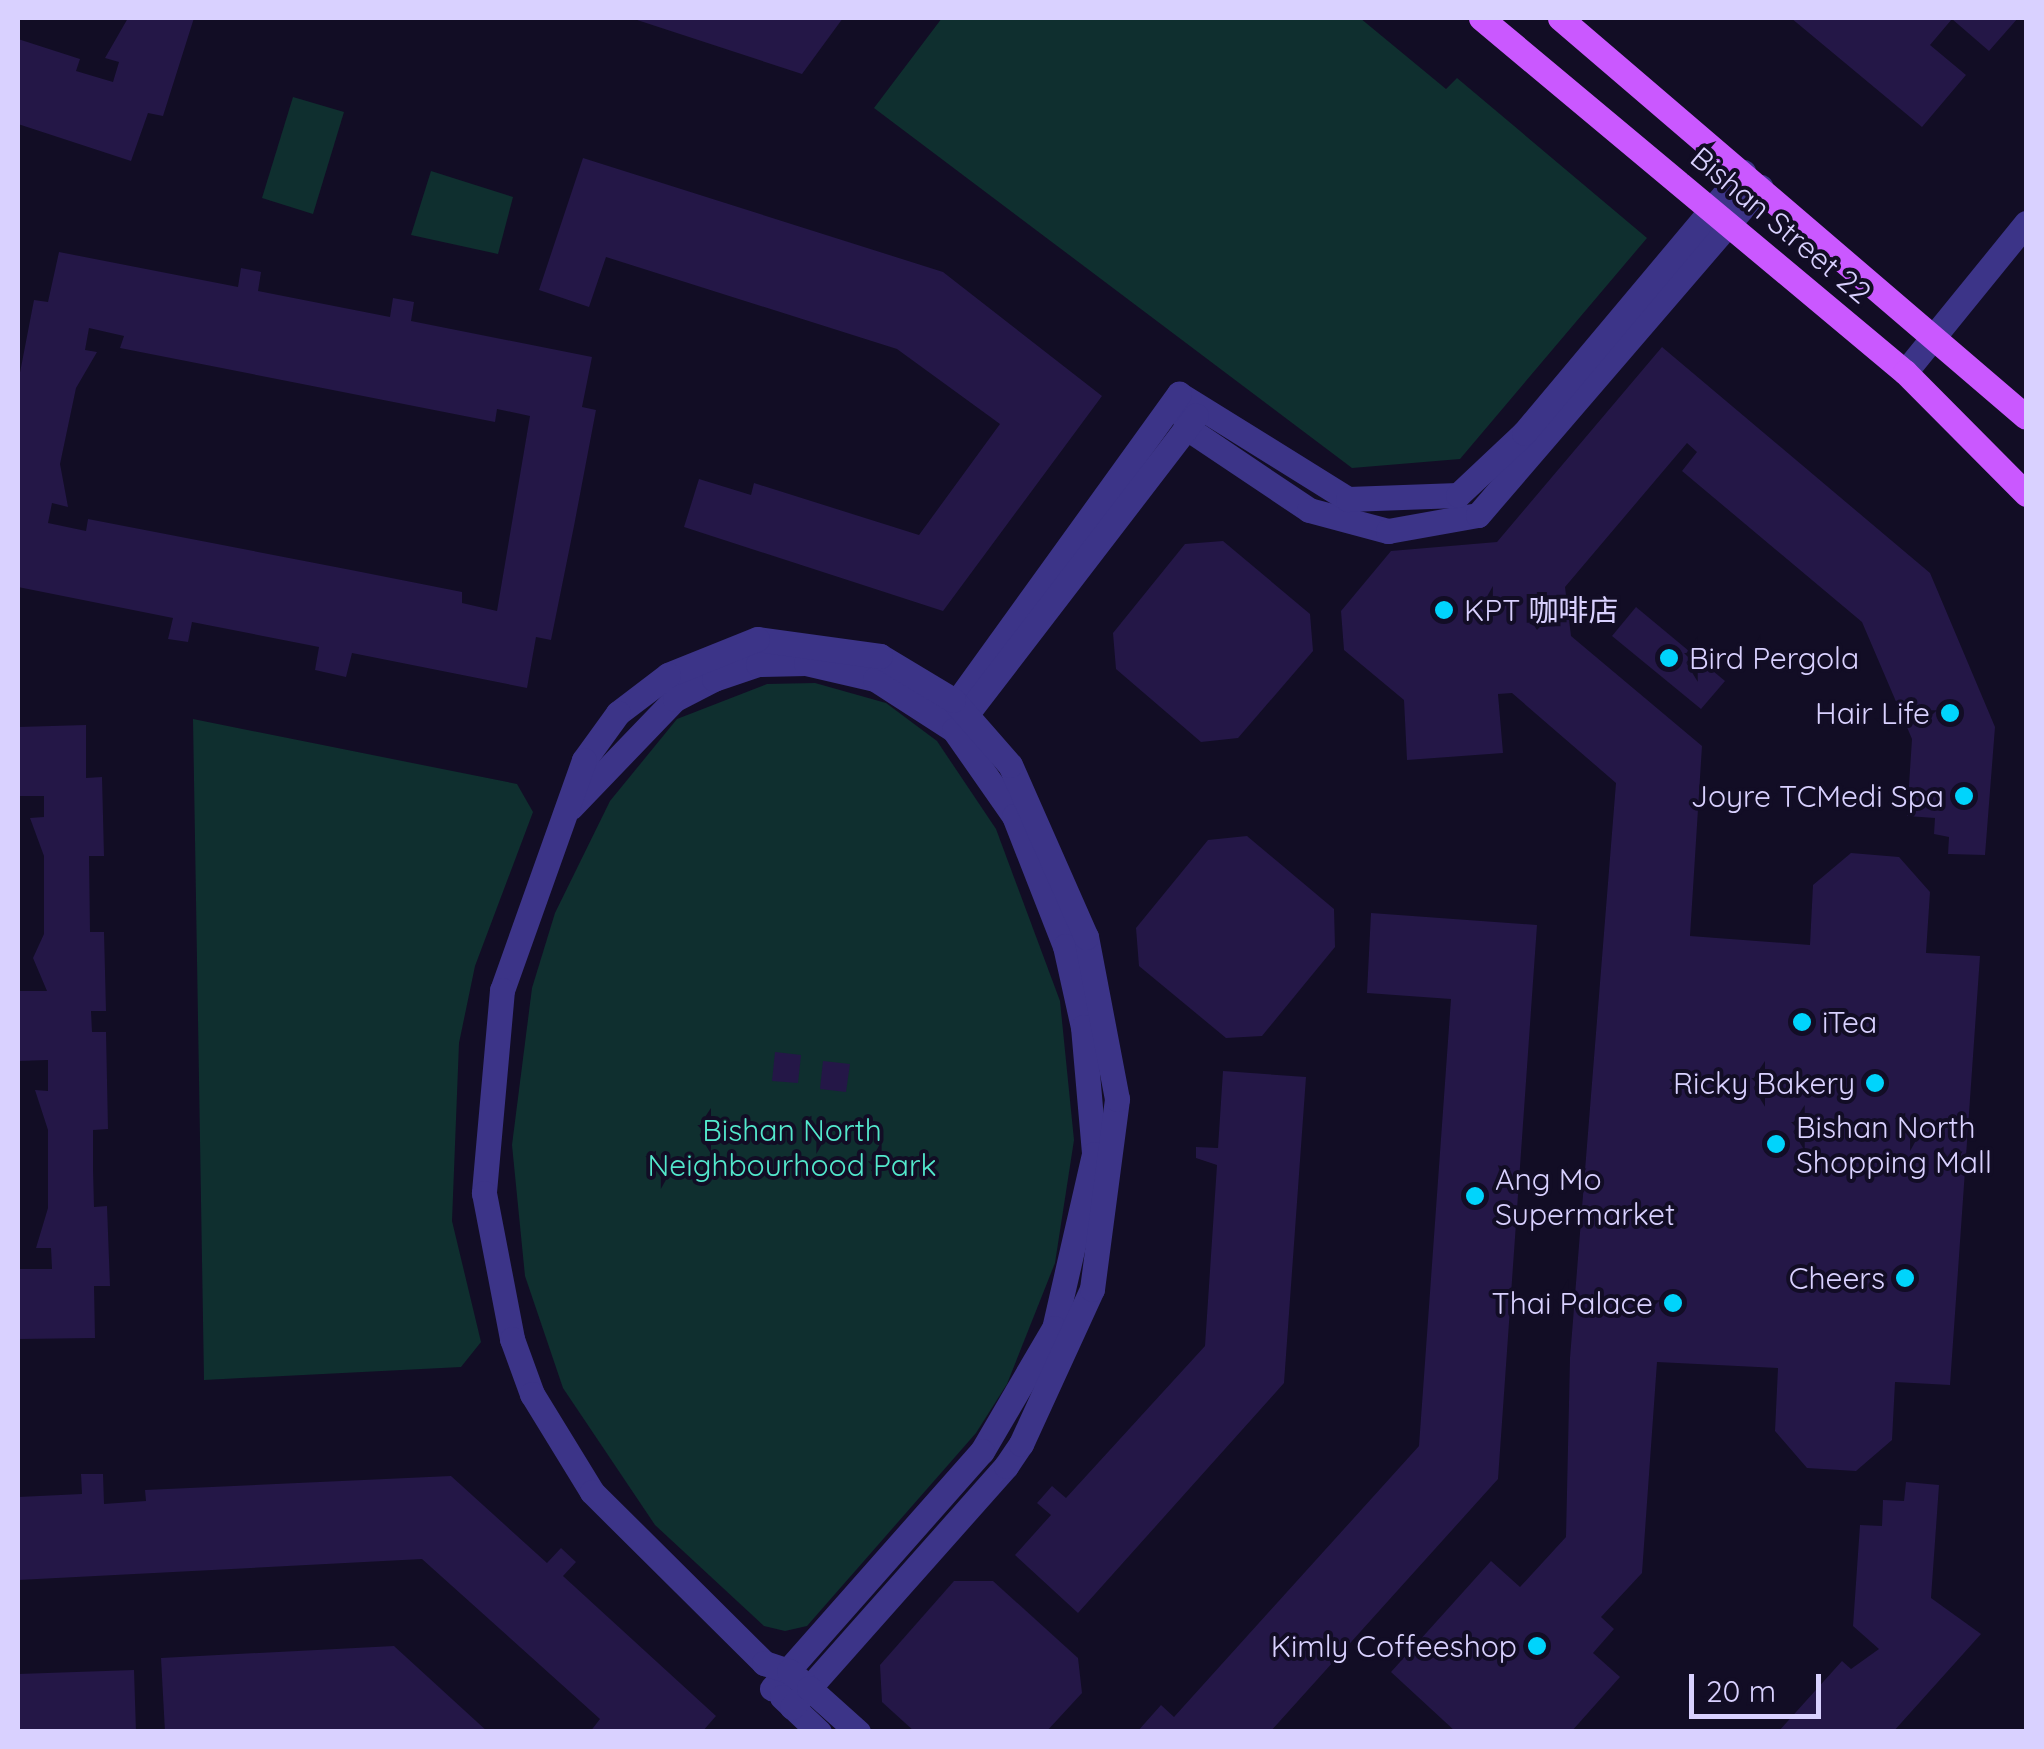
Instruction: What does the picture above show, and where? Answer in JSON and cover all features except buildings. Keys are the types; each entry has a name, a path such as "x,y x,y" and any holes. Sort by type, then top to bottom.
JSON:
{"main road":[{"name":"Bishan Street 22","path":"1482,18 1905,372 2026,494"},
{"name":"Bishan Street 22","path":"1560,18 1938,333 2026,416"}],"street":[{"path":"1178,394 1204,403 1348,499 1458,495 1524,433 1752,180"},
{"path":"1178,394 1188,428 1283,495 1350,526 1388,531 1478,515 1720,217"},
{"path":"1905,372 2026,224"},
{"path":"956,718 1178,394"},
{"path":"956,718 1204,403"},
{"path":"800,1698 1020,1444 1078,1336 1106,1228 1116,1098 1086,937 1010,765 880,656 757,638 668,674 618,714 584,760 571,807 531,892 502,990 487,1103 492,1259 532,1394 592,1492 800,1698 858,1732"},
{"path":"571,807 675,700 758,664 806,663 875,679 956,718 1014,816 1065,946 1093,1098 1085,1222 1054,1328 1001,1424 775,1674"},
{"path":"584,760 608,772"},
{"path":"800,1698 819,1732"}],"green space":[{"path":"942,18 1360,18 1446,89 1457,78 1647,238 1460,459 1352,468 874,108"},
{"path":"293,97 344,112 313,214 262,198"},
{"path":"431,171 513,197 498,254 411,235"},
{"name":"Bishan North Neighbourhood Park","path":"815,683 886,703 937,741 996,829 1060,1001 1074,1140 1055,1263 1007,1384 976,1433 807,1626 785,1631 764,1626 655,1525 563,1388 525,1276 512,1145 532,988 555,913 610,801 677,719 767,684"},
{"path":"193,719 517,784 533,812 475,966 459,1043 452,1221 481,1342 461,1367 204,1380"}],"place":[{"name":"KPT 咖啡店","path":"1444,610"},
{"name":"Bird Pergola","path":"1669,658"},
{"name":"Hair Life","path":"1950,713"},
{"name":"Joyre TCMedi Spa","path":"1964,796"},
{"name":"iTea","path":"1802,1022"},
{"name":"Ricky Bakery","path":"1875,1083"},
{"name":"Bishan North Shopping Mall","path":"1776,1144"},
{"name":"Ang Mo Supermarket","path":"1475,1196"},
{"name":"Cheers","path":"1905,1278"},
{"name":"Thai Palace","path":"1673,1303"},
{"name":"Kimly Coffeeshop","path":"1537,1646"}]}
